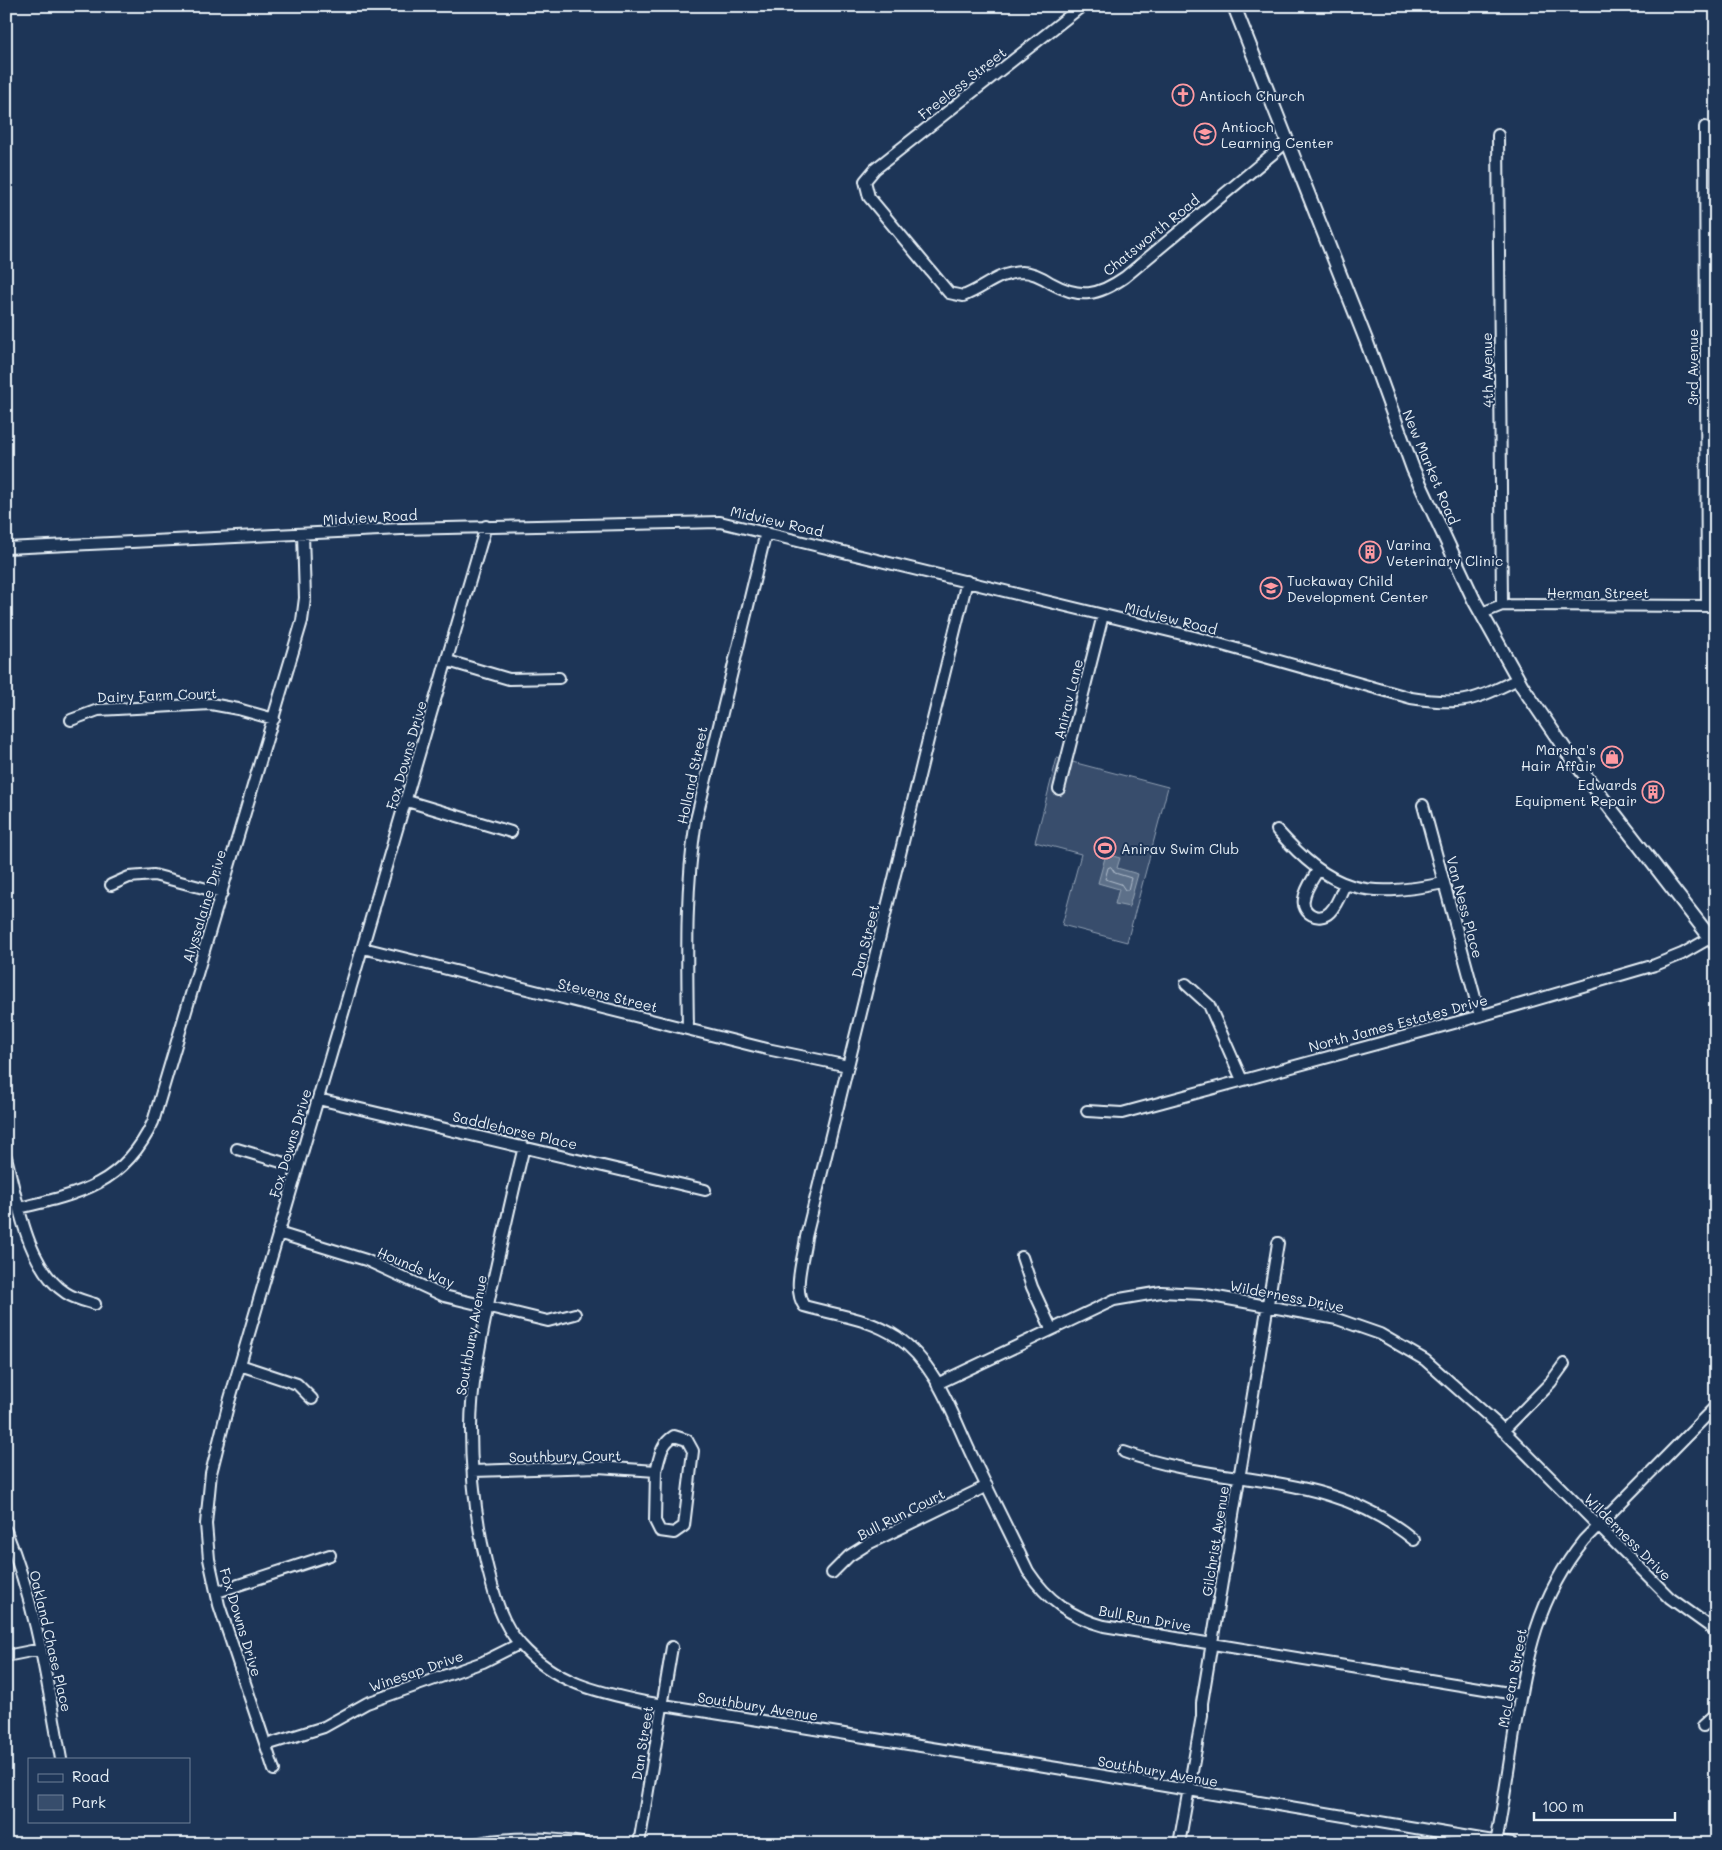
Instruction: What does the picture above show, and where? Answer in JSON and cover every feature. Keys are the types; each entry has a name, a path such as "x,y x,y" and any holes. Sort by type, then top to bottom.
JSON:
{"main road":[{"name":"New Market Road","path":"1234,6 1288,140 1413,469 1482,613 1518,679 1584,776 1713,941"}],"street":[{"name":"Freeless Street","path":"865,186 867,177 875,169 1082,6"},
{"name":"3rd Avenue","path":"1705,127 1711,606"},
{"name":"4th Avenue","path":"1498,135 1502,605"},
{"name":"Chatsworth Road","path":"865,186 869,197 942,286 953,296 963,296 991,279 1020,272 1039,276 1072,292 1091,294 1103,290 1125,277 1288,140"},
{"name":"Midview Road","path":"6,548 486,526 720,522 1284,661 1418,700 1469,701 1518,679"},
{"name":"Fox Downs Drive","path":"274,1770 219,1605 209,1559 206,1524 217,1445 486,526"},
{"name":"Holland Street","path":"688,1029 686,924 690,855 696,820 766,532"},
{"name":"Alyssalaine Drive","path":"19,1208 71,1196 95,1186 127,1163 143,1142 160,1105 304,611 303,534"},
{"name":"Dan Street","path":"806,1306 800,1300 798,1288 806,1237 966,582"},
{"name":"Herman Street","path":"1482,613 1502,605 1711,606"},
{"name":"Anirav Lane","path":"1059,789 1103,615"},
{"path":"448,661 509,679 559,678"},
{"name":"Dairy Farm Court","path":"71,720 89,712 103,709 211,704 238,708 274,719"},
{"path":"407,801 511,832"},
{"name":"Van Ness Place","path":"1423,805 1480,1016"},
{"path":"1277,830 1308,863 1345,884 1385,891 1406,890 1444,883"},
{"path":"1318,870 1304,899 1304,906 1311,915 1318,917 1330,912 1345,884"},
{"path":"111,885 129,877 154,875 222,893"},
{"name":"North James Estates Drive","path":"1087,1111 1122,1113 1480,1016 1655,965 1713,941"},
{"name":"Stevens Street","path":"363,948 767,1049 848,1066"},
{"path":"1186,984 1209,1005 1242,1080"},
{"name":"Saddlehorse Place","path":"318,1099 705,1190"},
{"name":"Southbury Avenue","path":"524,1147 488,1306 475,1376 471,1427 473,1471 484,1554 495,1600 519,1644 545,1666 588,1690 662,1704 1511,1844"},
{"path":"237,1149 298,1167"},
{"path":"6,1157 31,1246 51,1279 66,1294 95,1304"},
{"name":"Hounds Way","path":"278,1233 366,1260 444,1296 548,1321 574,1314"},
{"name":"Gilchrist Avenue","path":"1179,1844 1278,1243"},
{"path":"1022,1257 1032,1287 1051,1328"},
{"name":"Wilderness Drive","path":"937,1384 1102,1304 1143,1293 1179,1292 1268,1305 1336,1318 1380,1334 1405,1347 1445,1376 1503,1430 1682,1608 1716,1631"},
{"name":"Bull Run Drive","path":"806,1306 870,1323 908,1345 922,1360 937,1384 1028,1571 1046,1594 1068,1612 1104,1626 1521,1695"},
{"path":"1503,1430 1550,1382 1564,1364"},
{"path":"240,1365 297,1384 312,1399"},
{"name":"McLean Street","path":"1496,1843 1531,1641 1547,1599 1576,1550 1598,1526 1713,1414"},
{"path":"674,1436 687,1440 693,1451 684,1526 674,1532 660,1531 654,1522 656,1471 661,1450 666,1440 674,1436"},
{"path":"1124,1452 1158,1462 1298,1486 1349,1501 1393,1522 1414,1540"},
{"name":"Southbury Court","path":"473,1471 598,1467 656,1471"},
{"name":"Bull Run Court","path":"832,1573 849,1556 868,1544 987,1486"},
{"name":"Oakland Chase Place","path":"6,1531 23,1579 41,1650 52,1701 61,1758"},
{"path":"217,1592 330,1555"},
{"name":"Winesap Drive","path":"266,1745 324,1727 367,1702 483,1662 519,1644"},
{"name":"Dan Street","path":"639,1844 672,1646"},
{"path":"6,1656 41,1650"},
{"path":"1702,1726 1716,1714"},
{"path":"474,1844 524,1837 587,1844"}],"green space":[{"name":"Anirav Swim Club","path":"1057,758 1168,787 1127,942 1062,925 1081,854 1035,842"}],"water":[{"path":"1106,854 1120,858 1117,868 1138,874 1129,907 1115,904 1119,889 1098,883"}],"place":[{"name":"Antioch Church","path":"1183,95"},
{"name":"Antioch Learning Center","path":"1205,134"},
{"name":"Varina Veterinary Clinic","path":"1370,552"},
{"name":"Tuckaway Child Development Center","path":"1271,588"},
{"name":"Marsha's Hair Affair","path":"1612,757"},
{"name":"Edwards Equipment Repair","path":"1653,792"},
{"name":"Anirav Swim Club","path":"1105,848"}]}
